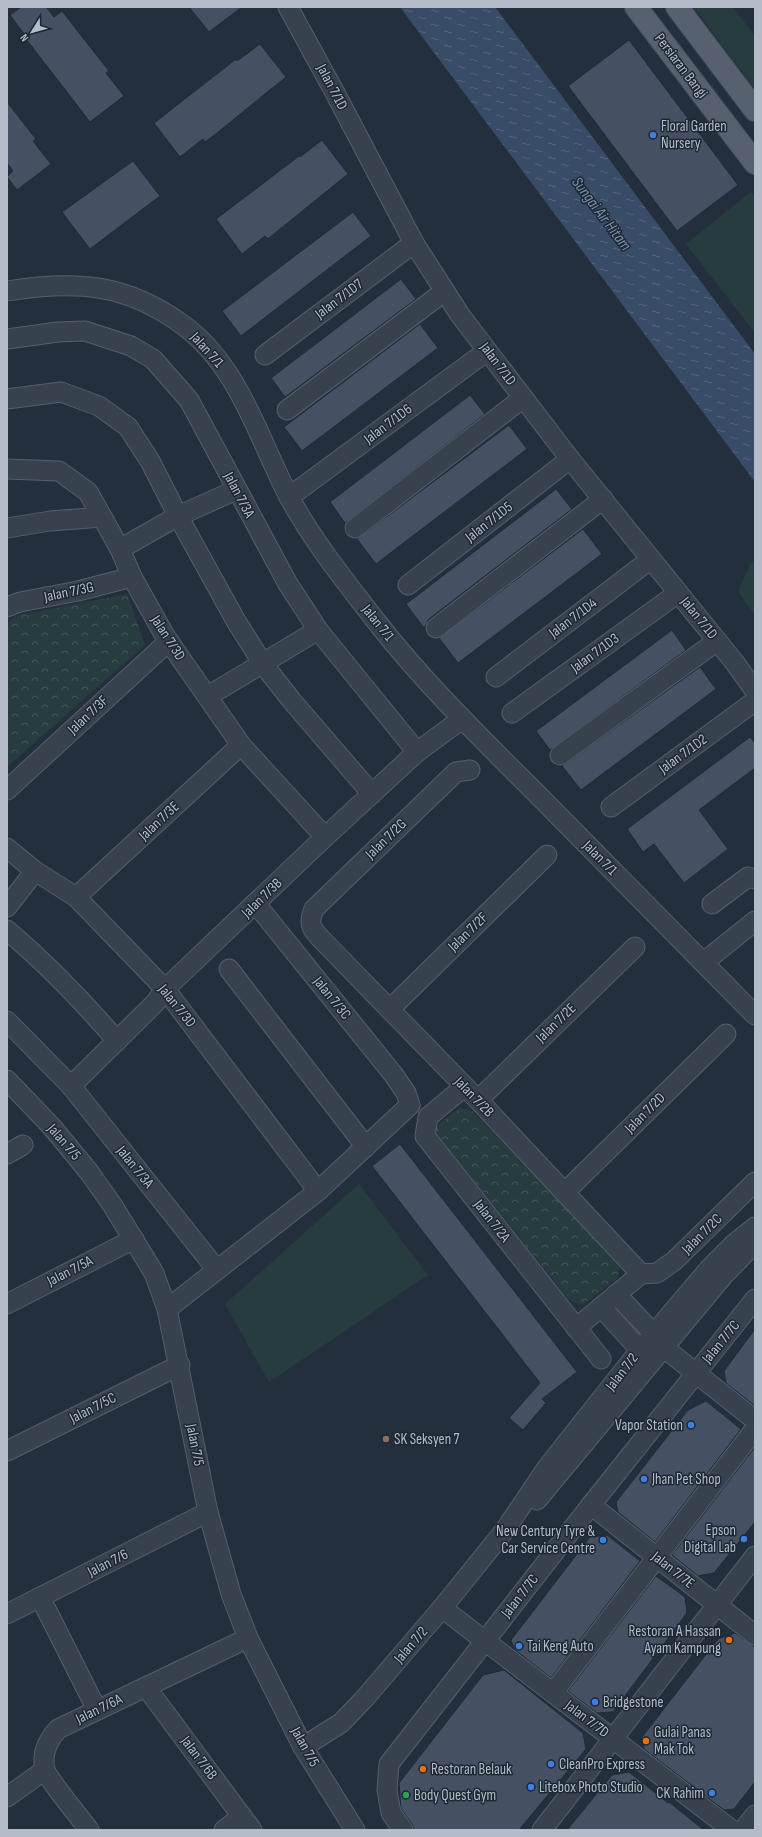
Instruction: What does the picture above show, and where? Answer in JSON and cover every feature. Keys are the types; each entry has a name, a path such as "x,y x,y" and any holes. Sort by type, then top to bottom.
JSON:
{"main road":[{"name":"Persiaran Bangi","path":"636,7 755,162"},
{"path":"680,10 755,110"}],"street":[{"name":"Jalan 7/1D","path":"288,7 414,243 445,291 487,351 570,459 651,558 755,691"},
{"name":"Jalan 7/1D7","path":"265,355 414,243"},
{"name":"Jalan 7/1","path":"7,291 27,288 80,285 106,288 129,295 155,306 185,326 209,348 233,382 289,498 336,568 378,624 440,696 462,719 755,1015"},
{"path":"287,410 445,291"},
{"name":"Jalan 7/3A","path":"7,339 58,332 85,331 131,346 153,359 189,400 236,490 288,584 318,630 417,752"},
{"name":"Jalan 7/1D6","path":"289,498 487,351"},
{"path":"7,398 61,392 99,406 128,427 150,461 178,516 236,621 263,664 292,701 372,794"},
{"path":"355,528 523,398"},
{"name":"Jalan 7/1D5","path":"408,585 570,459"},
{"name":"Jalan 7/3D","path":"7,466 60,471 88,492 120,549 132,577 169,641 241,745 325,837"},
{"path":"120,549 178,516 236,490"},
{"path":"436,628 603,499"},
{"path":"7,528 50,521 102,517"},
{"name":"Jalan 7/1D4","path":"496,677 651,558"},
{"name":"Jalan 7/3G","path":"7,607 20,602 78,591 132,577"},
{"name":"Jalan 7/1D3","path":"512,713 678,593"},
{"path":"208,696 318,630"},
{"name":"Jalan 7/3F","path":"7,790 169,641"},
{"path":"560,755 717,641"},
{"name":"Jalan 7/1D2","path":"611,807 755,701"},
{"name":"Jalan 7/3B","path":"71,1086 155,1003 165,989 325,837 417,752 462,719"},
{"name":"Jalan 7/3E","path":"76,897 241,745"},
{"name":"Jalan 7/2G","path":"310,919 314,909 456,772 470,770"},
{"name":"Jalan 7/3D","path":"7,848 35,871 76,897 165,989 318,1191"},
{"name":"Jalan 7/2F","path":"390,1010 547,855"},
{"path":"7,907 35,871"},
{"path":"712,904 748,877 755,879"},
{"name":"Jalan 7/3C","path":"256,904 393,1074 406,1093 410,1105 366,1147"},
{"name":"Jalan 7/2B","path":"310,919 310,925 315,932 478,1100 641,1274"},
{"path":"704,962 755,922"},
{"path":"7,930 43,960 79,997 117,1041"},
{"name":"Jalan 7/2E","path":"478,1100 635,947"},
{"path":"167,1309 318,1191 366,1147 229,969"},
{"name":"Jalan 7/3A","path":"7,1021 71,1086 217,1270"},
{"name":"Jalan 7/2D","path":"565,1192 726,1034"},
{"name":"Jalan 7/5","path":"7,1080 52,1127 89,1172 154,1273 167,1309 180,1365 208,1512 231,1594 248,1638 303,1747 355,1830"},
{"name":"Jalan 7/2A","path":"464,1087 428,1117 426,1136 601,1359"},
{"name":"Jalan 7/2C","path":"641,1274 657,1273 674,1262 755,1182"},
{"name":"Jalan 7/2","path":"505,1530 532,1505 557,1477 659,1340 709,1269 734,1244 755,1228"},
{"name":"Jalan 7/5A","path":"7,1304 134,1240"},
{"name":"Jalan 7/2","path":"303,1747 341,1723 365,1698 442,1608 505,1530 546,1469 640,1350 659,1340 755,1243"},
{"path":"576,1328 641,1274"},
{"path":"616,1294 659,1340 696,1373 755,1420"},
{"name":"Jalan 7/7C","path":"403,1830 391,1813 387,1790 389,1764 591,1505 755,1299"},
{"path":"601,1308 640,1350"},
{"name":"Jalan 7/5C","path":"7,1451 180,1365"},
{"path":"553,1693 755,1429"},
{"name":"Jalan 7/7E","path":"591,1505 755,1635"},
{"name":"Jalan 7/6","path":"7,1614 208,1512"},
{"path":"542,1830 755,1556"},
{"path":"40,1597 97,1710"},
{"name":"Jalan 7/7D","path":"442,1608 732,1830"},
{"name":"Jalan 7/6A","path":"45,1770 45,1747 50,1738 58,1729 248,1638"},
{"name":"Jalan 7/6B","path":"146,1687 247,1823"},
{"path":"7,1798 45,1770 89,1830"},
{"path":"743,1830 755,1815"},
{"path":"224,1830 247,1823"}],"green space":[{"path":"694,7 733,7 755,36 755,89"},
{"path":"751,192 755,197 755,333 686,244"},
{"path":"755,562 755,616 738,591 750,564"},
{"path":"127,594 145,645 7,767 7,624 15,616"},
{"path":"460,1108 472,1111 620,1264 618,1278 582,1305 569,1300 433,1129"},
{"path":"359,1184 428,1275 269,1382 225,1304"}],"water":[{"name":"Sungai Air Hitam","path":"400,7 495,7 755,354 755,482"}],"building":[{"path":"21,7 46,7 54,17 62,11 109,71 106,73 124,96 90,122 26,39 27,38 10,15"},
{"path":"189,7 242,7 209,32"},
{"name":"Floral Garden Nursery","path":"629,40 738,185 677,231 568,86"},
{"path":"260,44 286,77 217,133 205,142 203,139 180,157 154,123 236,59 237,61"},
{"path":"7,102 36,139 33,141 51,164 17,190 7,177 13,171 7,163"},
{"path":"322,140 348,174 268,239 265,236 242,254 216,219"},
{"path":"133,161 160,196 90,249 62,212"},
{"path":"353,212 371,236 241,336 222,311"},
{"path":"401,279 416,299 285,397 271,378"},
{"path":"420,324 438,348 302,451 284,427"},
{"path":"470,395 485,414 345,523 330,502"},
{"path":"509,425 527,449 376,564 357,539"},
{"path":"556,489 572,509 429,619 424,628 406,604"},
{"path":"583,529 602,554 458,663 439,638"},
{"path":"672,630 686,650 550,750 536,731"},
{"path":"700,667 716,689 581,790 562,766"},
{"path":"750,737 755,743 755,768 699,810 728,849 684,883 654,844 643,852 627,829"},
{"path":"400,1144 577,1372 542,1399 546,1403 523,1430 509,1418 540,1383 372,1166"},
{"path":"755,1329 755,1406 726,1383 724,1371"},
{"path":"706,1401 741,1429 655,1542 618,1512 616,1502 688,1410"},
{"path":"755,1447 755,1522 714,1573 698,1576 672,1555"},
{"path":"607,1535 640,1561 551,1678 514,1649 511,1640 590,1537"},
{"path":"656,1576 685,1597 687,1613 613,1712 597,1713 568,1691"},
{"path":"735,1633 755,1647 755,1782 734,1809 724,1810 644,1749 642,1737 718,1639"},
{"path":"504,1670 583,1733 586,1749 519,1830 414,1830 412,1824 401,1809 399,1783 483,1675"},
{"path":"629,1772 704,1830 567,1830 612,1775"}],"place":[{"name":"Floral Garden Nursery","path":"653,135"},
{"name":"Vapor Station","path":"691,1425"},
{"name":"SK Seksyen 7","path":"386,1439"},
{"name":"Jhan Pet Shop","path":"644,1479"},
{"name":"Epson Digital Lab","path":"744,1539"},
{"name":"New Century Tyre & Car Service Centre","path":"603,1540"},
{"name":"Restoran A Hassan Ayam Kampung","path":"729,1640"},
{"name":"Tai Keng Auto","path":"519,1646"},
{"name":"Bridgestone","path":"595,1702"},
{"name":"Gulai Panas Mak Tok","path":"646,1741"},
{"name":"CleanPro Express","path":"551,1764"},
{"name":"Restoran Belauk","path":"423,1769"},
{"name":"Litebox Photo Studio","path":"531,1787"},
{"name":"CK Rahim","path":"712,1793"},
{"name":"Body Quest Gym","path":"406,1795"}]}
